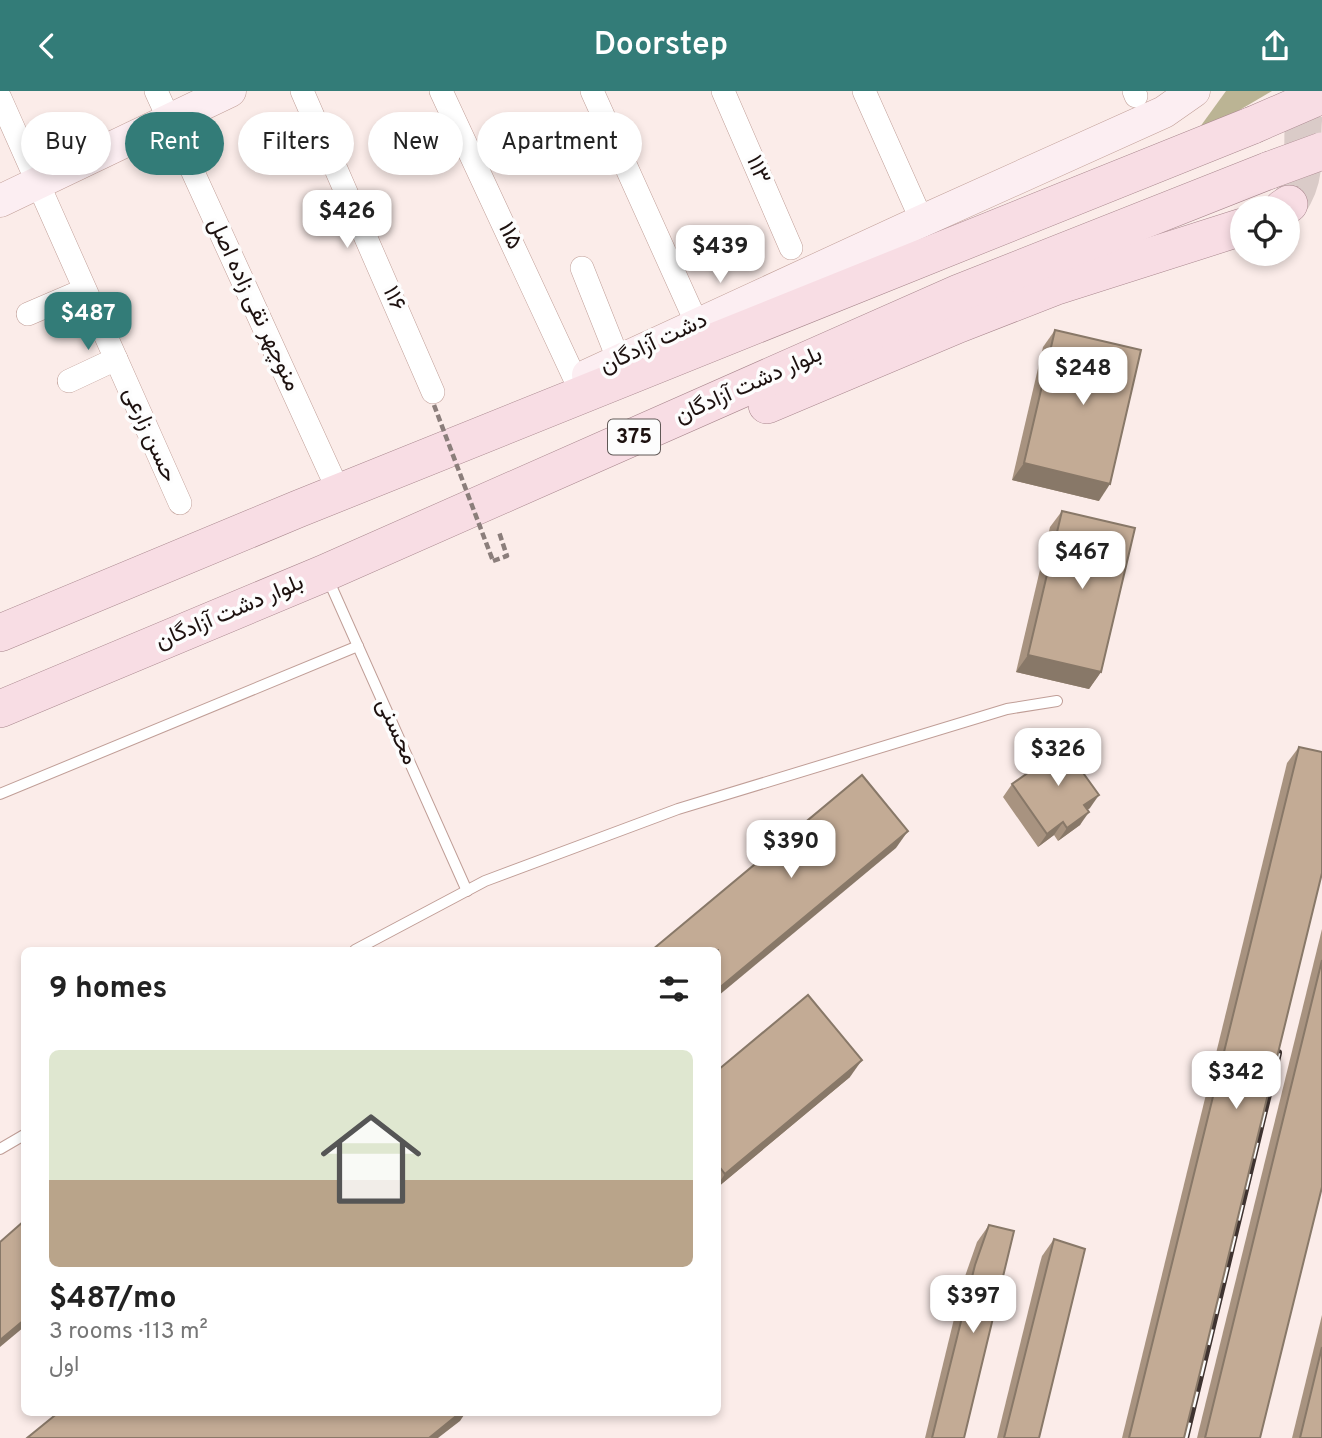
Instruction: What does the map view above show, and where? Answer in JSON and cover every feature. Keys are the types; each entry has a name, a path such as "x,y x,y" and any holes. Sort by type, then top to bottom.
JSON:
{"main road":[{"path":"186,112 230,91"},
{"name":"دشت آزادگان","path":"298,509 1164,112 1194,91"},
{"name":"375","path":"0,633 298,509 1322,95"},
{"path":"0,201 125,141"},
{"name":"بلوار دشت آزادگان","path":"0,709 325,573 959,293 1322,151"},
{"path":"325,573 495,521 959,324 1054,287 1230,231"}],"street":[{"name":"منوچهر نقی‌ زاده اصل","path":"156,91 165,112"},
{"name":"۱۱۶","path":"302,91 433,399"},
{"name":"۱۱۵","path":"441,91 576,381"},
{"path":"592,91 697,324"},
{"name":"۱۱۳","path":"723,91 791,249"},
{"path":"864,91 922,221"},
{"name":"حسن زارعی","path":"0,97 9,143 39,183 180,503"},
{"name":"منوچهر نقی‌ زاده اصل","path":"194,175 338,490"},
{"path":"582,268 619,361"},
{"path":"29,314 84,290"},
{"path":"69,381 116,359"}],"lane":[{"name":"محسنی","path":"325,573 467,891"},
{"path":"0,795 358,646"},
{"path":"361,947 485,881 678,809 1007,709 1057,701"},
{"path":"0,1149 21,1137"}],"path":[{"path":"433,399 493,561 507,556 495,521"}],"shaded area":[{"path":"1226,91 1272,91 1192,138"}],"building":[{"path":"1055,330 1141,350 1110,484 1024,463"},
{"path":"1062,511 1135,528 1101,672 1028,655"},
{"path":"1080,736 1089,749 1080,755 1087,765 1081,770 1099,795 1084,805 1089,812 1067,828 1063,822 1047,834 1012,784"},
{"path":"1299,747 1322,752 1322,873 1184,1438 1129,1438"},
{"path":"862,775 908,831 721,987 721,947 656,947"},
{"path":"1322,960 1322,1187 1260,1438 1205,1438"},
{"path":"808,995 862,1060 725,1174 721,1169 721,1068"},
{"path":"21,1224 21,1322 0,1340 0,1242"},
{"path":"989,1225 1014,1231 964,1438 932,1438 975,1265"},
{"path":"1054,1239 1085,1249 1039,1438 1004,1438"},
{"path":"1322,1347 1322,1438 1300,1438"},
{"path":"54,1416 456,1416 429,1438 27,1438"}],"tunnel":[{"path":"1294,196 1301,177 1307,91"}],"railway":[{"path":"1185,1438 1278,1053"}]}
